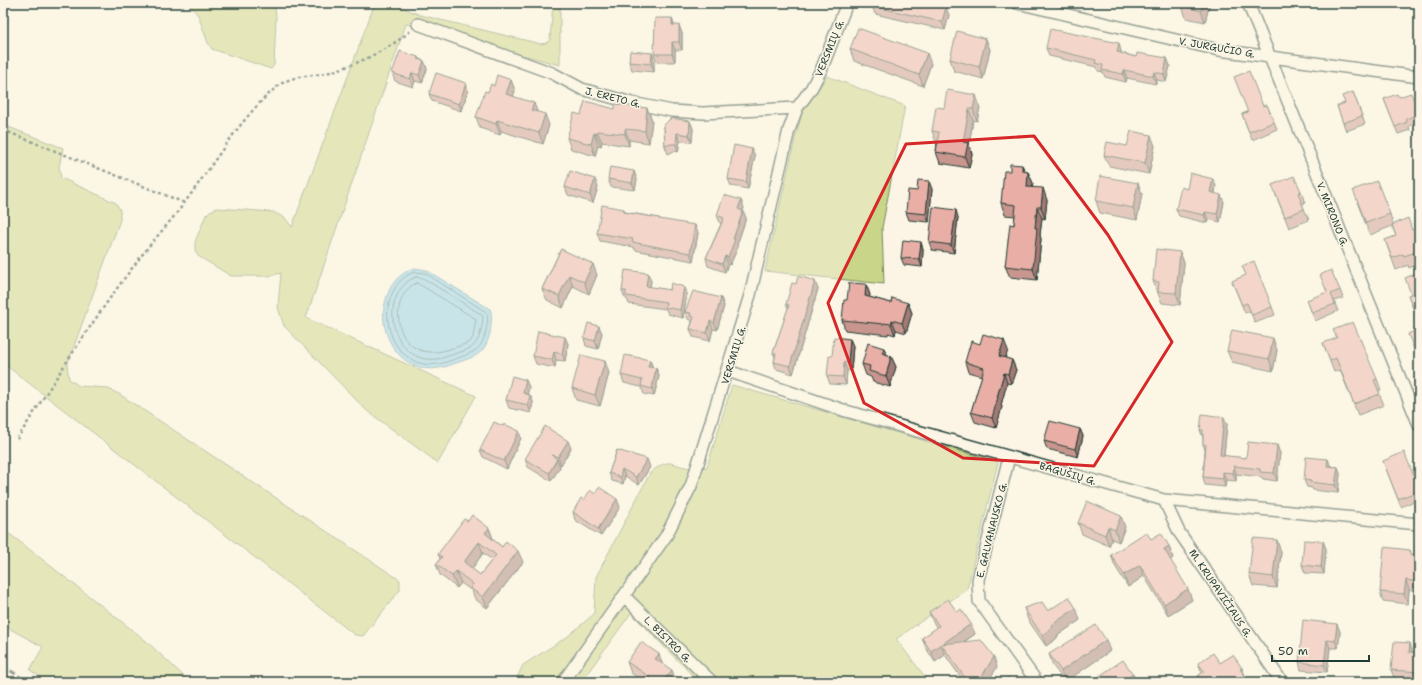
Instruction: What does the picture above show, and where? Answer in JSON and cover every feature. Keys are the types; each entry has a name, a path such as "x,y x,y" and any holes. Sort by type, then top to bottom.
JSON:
{"street":[{"name":"VERSMIŲ G.","path":"563,682 666,536 691,486 728,372 750,295 784,151 797,108 811,89 822,68 847,3"},
{"name":"V. JURGUČIO G.","path":"1017,3 1219,50 1419,77"},
{"name":"V. MIRONO G.","path":"1248,3 1268,56 1419,425"},
{"name":"J. ERETO G.","path":"418,24 552,73 582,90 632,103 672,111 703,113 797,108"},
{"name":"BAGUŠIŲ G.","path":"728,372 846,411 1164,500 1419,524"},
{"name":"E. GALVANAUSKO G.","path":"1009,456 978,580 979,601 1037,682"},
{"name":"M. KRUPAVIČIAUS G.","path":"1164,500 1179,532 1282,682"},
{"name":"L. BISTRO G.","path":"624,596 712,682"}],"path":[{"path":"17,439 52,385 136,263 185,203 233,136 263,100 279,85 293,78 328,73 343,68 397,43 418,24"},
{"path":"3,130 185,203"}],"highlighted area":[{"path":"1034,136 1108,235 1172,342 1094,466 963,458 864,403 828,303 906,144"}],"green space":[{"path":"188,3 274,3 276,16 274,65 271,69 212,49 208,43 198,15"},
{"path":"375,3 392,3 420,15 541,44 550,40 553,3 560,3 560,65 406,24 306,318 476,396 438,463 366,410 284,326 278,307 281,273 269,276 231,276 198,256 195,250 195,242 206,215 210,211 217,208 273,212 285,218 292,227"},
{"path":"827,76 905,106 882,228 884,284 765,271 802,113"},
{"path":"3,125 63,148 59,167 61,178 116,203 120,210 120,220 67,365 69,379 79,386 106,388 119,394 400,580 400,590 363,636 355,635 3,363"},
{"path":"732,385 998,462 967,589 896,639 929,682 693,682 691,674 631,613 581,682 515,682 523,665 567,637 594,614 596,577 650,473 666,463 691,468 707,467"},
{"path":"3,531 11,535 145,640 190,682 47,682 30,670 43,647 3,625"}],"water":[{"path":"415,268 426,270 490,309 492,318 490,333 486,345 480,353 471,358 447,366 426,369 414,365 404,359 395,350 385,328 385,303 389,291 395,281 404,273"}],"building":[{"path":"873,3 936,3 935,5 946,7 942,22 872,6"},
{"path":"1183,3 1203,3 1201,11 1182,6"},
{"path":"655,18 672,18 672,25 679,25 679,42 672,42 672,54 654,54"},
{"path":"858,28 927,53 919,75 850,49"},
{"path":"1050,29 1119,43 1117,52 1136,57 1137,53 1167,58 1164,74 1154,72 1153,76 1124,70 1123,74 1102,70 1103,65 1095,63 1096,60 1046,48"},
{"path":"957,31 986,39 979,67 950,59"},
{"path":"400,51 418,57 418,59 424,61 419,75 412,73 410,79 392,73"},
{"path":"630,51 652,53 651,64 629,62"},
{"path":"1249,71 1263,106 1267,105 1274,122 1249,132 1242,114 1248,112 1234,77"},
{"path":"436,73 466,83 459,104 429,94"},
{"path":"497,75 511,80 506,94 534,103 531,110 545,114 539,133 497,120 496,124 476,117 485,91 488,92 491,84 494,86"},
{"path":"947,90 976,95 973,109 969,109 963,142 968,143 965,157 936,152 939,132 932,131 936,107 944,108"},
{"path":"1353,92 1362,116 1343,123 1337,106 1345,103 1342,96"},
{"path":"1411,93 1419,114 1406,119 1407,122 1395,127 1384,99 1397,94 1399,97"},
{"path":"585,101 615,109 615,104 647,108 645,131 625,129 625,134 597,131 596,134 594,133 591,144 567,138 574,113 581,115"},
{"path":"671,118 690,121 689,135 677,133 676,144 665,146 664,125"},
{"path":"1131,131 1151,135 1145,163 1104,155 1107,142 1127,146"},
{"path":"734,145 752,149 746,182 728,179"},
{"path":"1010,164 1022,165 1022,171 1028,172 1027,187 1043,188 1041,207 1037,207 1035,228 1037,228 1033,269 1005,266 1010,224 1014,225 1016,205 1001,203 1004,171 1010,171"},
{"path":"610,167 634,171 632,183 608,179"},
{"path":"570,171 595,179 590,195 565,187"},
{"path":"1190,173 1213,179 1210,192 1221,195 1217,214 1205,212 1204,215 1176,209 1181,187 1187,189"},
{"path":"1100,176 1138,183 1133,208 1096,201"},
{"path":"1294,176 1301,191 1298,193 1304,209 1285,217 1272,185"},
{"path":"918,180 929,181 926,214 906,212 908,190 917,191"},
{"path":"1377,181 1390,214 1366,223 1353,190"},
{"path":"724,195 741,200 738,209 743,211 728,257 725,256 722,264 706,258 724,218 717,215"},
{"path":"602,205 624,209 623,212 695,225 690,253 632,242 633,239 597,233"},
{"path":"933,207 956,210 951,245 929,242"},
{"path":"1408,218 1412,230 1419,228 1419,251 1392,258 1385,240 1396,236 1392,225"},
{"path":"903,240 921,242 919,259 901,258"},
{"path":"561,249 593,264 584,282 569,275 559,296 542,289"},
{"path":"1156,249 1180,252 1176,293 1158,292 1159,282 1153,281"},
{"path":"1254,261 1272,307 1252,315 1247,303 1242,305 1232,281 1246,275 1242,266"},
{"path":"625,270 648,273 646,286 670,290 671,283 684,287 680,310 665,307 666,302 626,296 626,291 622,291"},
{"path":"1331,270 1340,290 1331,294 1335,304 1312,313 1307,300 1327,292 1320,275"},
{"path":"1419,272 1419,305 1413,307 1408,295 1411,294 1405,278"},
{"path":"798,276 815,281 790,366 774,362 776,353 773,353 789,305 786,304 792,283 796,284"},
{"path":"849,283 866,284 865,296 891,303 892,298 908,303 902,323 892,320 891,324 884,324 842,320 844,300 847,300"},
{"path":"693,291 721,298 714,323 710,321 707,333 690,329 694,317 690,316 691,313 685,312"},
{"path":"1353,322 1377,379 1374,380 1380,394 1354,404 1336,358 1330,361 1323,343 1337,338 1333,330"},
{"path":"588,323 599,326 595,341 584,338"},
{"path":"1419,329 1419,361 1408,334"},
{"path":"1232,330 1273,338 1269,359 1227,351"},
{"path":"538,331 565,337 562,354 554,352 552,360 533,356"},
{"path":"983,334 1004,340 999,356 1012,360 1008,374 1004,373 992,418 971,412 984,368 965,362 971,341 980,344"},
{"path":"834,337 850,339 848,363 844,362 843,377 827,376 829,356 832,356"},
{"path":"868,343 884,348 882,353 891,356 886,376 869,371 870,366 862,364"},
{"path":"581,355 605,361 595,395 572,388"},
{"path":"625,355 650,360 648,367 656,368 652,389 641,386 642,380 621,375"},
{"path":"512,376 526,380 523,393 530,395 528,405 506,400"},
{"path":"1202,414 1224,417 1220,455 1246,458 1248,442 1277,445 1274,473 1260,472 1260,469 1234,466 1233,473 1223,472 1223,479 1203,477 1206,445 1203,444 1203,430 1200,430"},
{"path":"1050,421 1080,429 1075,449 1044,441"},
{"path":"494,422 503,426 504,424 519,431 504,461 480,450"},
{"path":"545,426 568,441 558,457 552,455 557,459 549,473 525,459"},
{"path":"617,450 647,459 636,477 622,469 620,477 609,473"},
{"path":"1404,452 1419,491 1398,499 1383,461"},
{"path":"1306,457 1328,459 1327,466 1338,467 1335,485 1304,480"},
{"path":"599,487 617,499 598,529 573,512 581,498 584,500 590,490 595,494"},
{"path":"1087,501 1121,516 1115,530 1108,527 1105,535 1078,523"},
{"path":"472,515 489,528 485,533 502,547 506,541 518,551 483,597 470,588 473,584 456,571 452,576 436,564 442,557 438,554 455,531 464,519 468,521","holes":["479,542 496,555 480,575 464,562"]},
{"path":"1146,532 1151,539 1161,533 1169,546 1164,549 1188,589 1164,604 1140,565 1124,575 1111,555"},
{"path":"1253,538 1277,540 1273,577 1249,574"},
{"path":"1304,540 1323,541 1321,567 1302,565"},
{"path":"1384,547 1410,550 1410,554 1419,555 1419,582 1406,580 1404,594 1380,592"},
{"path":"1069,597 1076,608 1052,625 1053,627 1042,635 1024,608 1042,602 1048,611"},
{"path":"948,599 957,612 961,609 971,624 942,644 981,640 994,657 978,682 968,682 941,644 931,651 922,638 939,626 929,612"},
{"path":"1303,620 1337,624 1335,641 1327,640 1324,665 1299,662"},
{"path":"1096,625 1106,640 1061,671 1049,654"},
{"path":"641,642 659,654 655,659 672,670 663,682 650,682 647,680 650,677 627,662"},
{"path":"1394,642 1410,643 1409,652 1419,653 1419,672 1391,670"},
{"path":"1213,653 1220,663 1233,655 1249,682 1202,682 1198,676 1204,671 1198,663"},
{"path":"1123,660 1133,674 1121,682 1086,682 1094,677 1095,679"},
{"path":"798,676 804,682 793,682"},
{"path":"1009,678 1012,682 983,682"}],"railway":[{"path":"3,666 28,682"}]}
